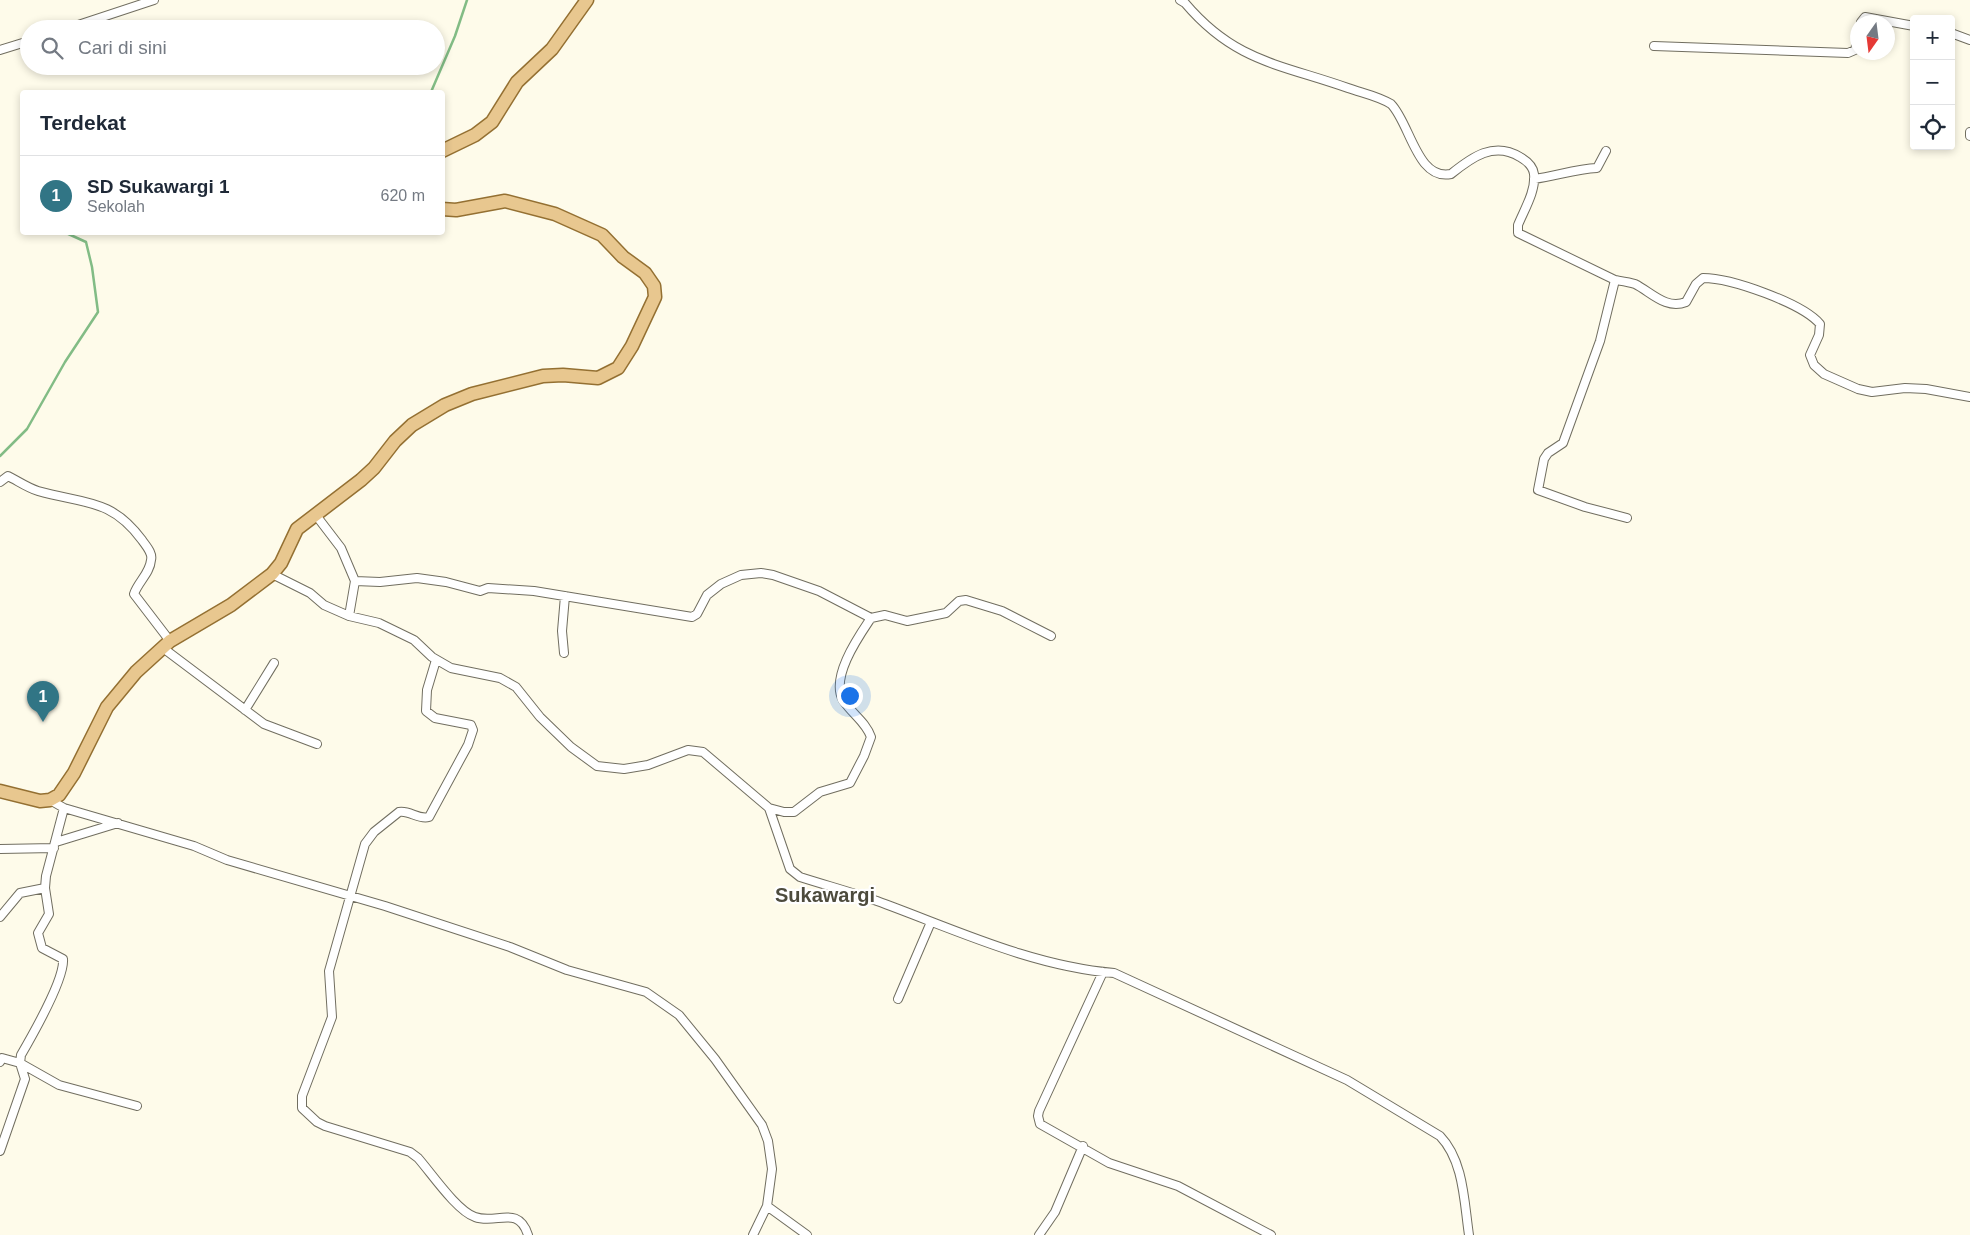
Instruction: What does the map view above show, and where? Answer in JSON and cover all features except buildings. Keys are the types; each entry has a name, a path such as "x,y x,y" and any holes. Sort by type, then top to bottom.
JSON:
{"main road":[{"path":"445,150 475,136 492,122 517,82 552,49 587,0"},
{"path":"0,791 35,801 50,800 59,795 68,784 106,707 136,672 166,645 231,605 272,574 281,563 297,529 361,480 374,468 395,441 412,425 445,405 472,394 542,376 564,375 598,378 618,368 638,334 655,297 654,286 645,273 623,257 602,236 554,214 506,201 456,210 445,209"}],"street":[{"path":"93,20 154,0"},
{"path":"1180,0 1212,32 1263,61 1328,81 1391,104 1424,164 1434,172 1452,174 1472,157 1485,151 1496,150 1518,155 1527,161 1534,171 1534,179 1518,225 1518,233 1615,280 1635,284 1657,298 1675,304 1686,302 1696,284 1704,278 1755,289 1805,312 1820,324 1819,335 1810,355 1814,365 1824,374 1858,388 1872,392 1919,389 1941,390 1970,397"},
{"path":"1895,23 1910,25"},
{"path":"1955,34 1970,40"},
{"path":"0,50 20,44"},
{"path":"1654,46 1850,52"},
{"path":"1534,179 1580,168 1598,168 1606,151"},
{"path":"1615,280 1600,341 1563,443 1548,453 1544,459 1538,490 1585,507 1627,518"},
{"path":"0,482 8,476 38,491 98,505 119,515 134,530 152,556 149,567 134,594 166,645 246,710 273,728 317,744"},
{"path":"315,514 341,548 355,581 349,616"},
{"path":"355,581 380,582 417,578 446,582 480,591 488,588 516,589 692,616 697,614 707,595 721,584 742,574 761,573 819,591 871,618 886,615 907,621 946,613 959,601 966,600 1002,611 1051,636"},
{"path":"272,574 310,593 324,605 349,616 379,623 405,636 436,660 452,668 500,678 516,687 571,747 597,766 624,769 648,765 695,750 703,752 769,808 784,812 794,812 820,792 844,787 854,778 871,737 868,729 844,700 840,692 840,682 855,641 871,618"},
{"path":"564,653 562,631 565,596"},
{"path":"436,660 429,681 426,711 435,718 473,726 468,745 429,817 423,818 406,811 399,812 368,837 329,971 332,1017 302,1096 302,1108 317,1122 326,1126 410,1152 418,1158 465,1212 483,1219 504,1216 513,1217 526,1227 528,1235"},
{"path":"246,710 274,663"},
{"path":"50,800 64,808 194,846 227,860 385,906 458,930 567,970 646,992 679,1015 715,1059 762,1124 768,1140 772,1169 767,1206 754,1235"},
{"path":"0,1151 25,1079 20,1063 21,1056 53,992 63,964 63,958 42,948 38,939 38,933 49,914 45,888 64,808"},
{"path":"769,808 790,869 800,877 876,901 1027,956 1081,970 1114,973 1347,1080 1440,1136 1451,1148 1455,1159 1469,1235"},
{"path":"0,849 55,845 118,823"},
{"path":"0,917 20,893 45,888"},
{"path":"898,999 931,922"},
{"path":"1103,972 1038,1116 1044,1126 1083,1146 1114,1165 1178,1186 1271,1235"},
{"path":"0,1062 2,1058 20,1063 60,1085 137,1106"},
{"path":"1040,1235 1055,1212 1083,1146"},
{"path":"767,1206 807,1235"}],"waterway":[{"path":"445,59 467,0"},
{"path":"432,90 438,75"},
{"path":"0,456 27,429 65,362 98,312 92,267 86,242 71,235"}],"place":[{"name":"SD Sukawargi 1","path":"43,722"}],"district":[{"name":"Sukawargi","path":"825,895"}]}
